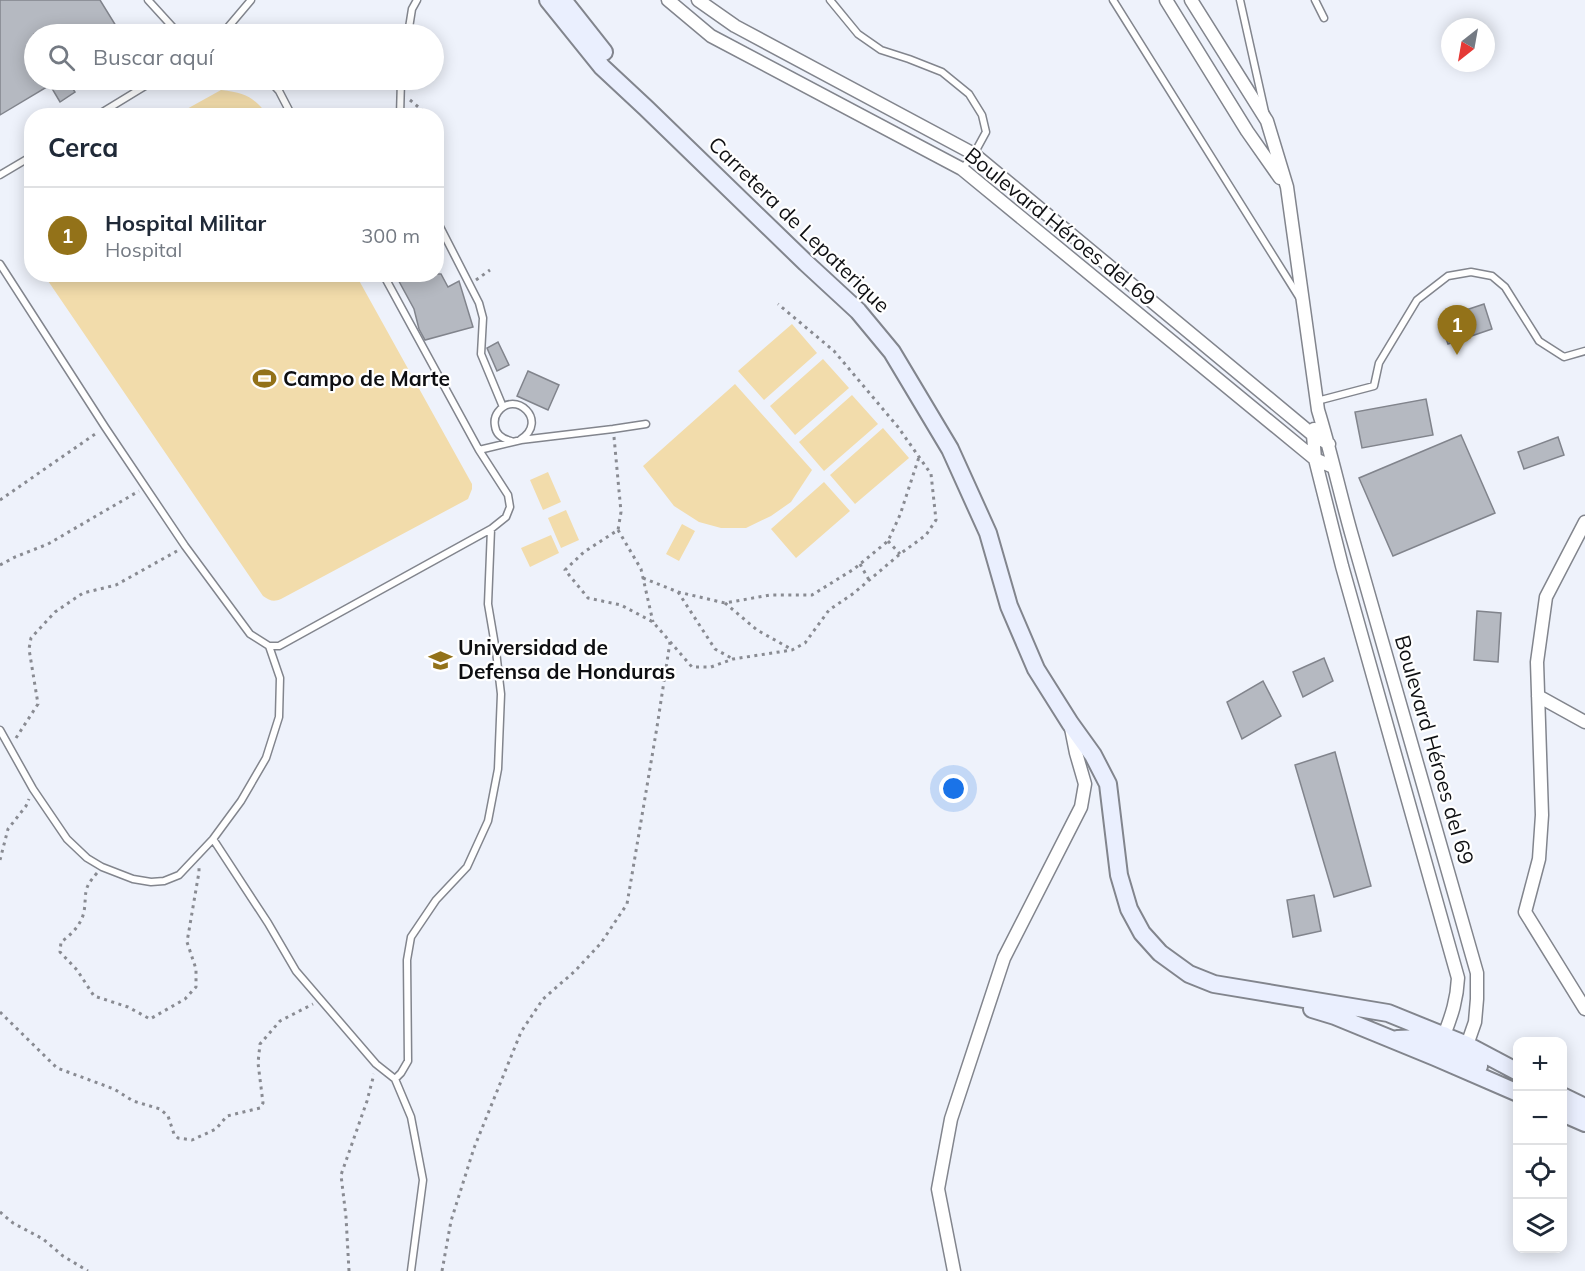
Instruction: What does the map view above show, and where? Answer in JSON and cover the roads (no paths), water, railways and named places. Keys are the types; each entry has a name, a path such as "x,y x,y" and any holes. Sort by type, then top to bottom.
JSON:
{"main road":[{"name":"Carretera de Lepaterique","path":"548,0 602,67 858,311 892,352 950,449 988,533 1009,606 1036,669 1093,755 1108,784 1119,874 1129,909 1142,933 1160,953 1189,974 1214,984 1388,1013 1446,1042 1467,1045 1513,1069"},
{"name":"Carretera de Lepaterique","path":"563,0 646,108"},
{"name":"Carretera de Lepaterique","path":"1275,993 1510,1090"},
{"path":"1390,1039 1421,1038 1446,1042 1510,1090"},
{"path":"1567,1098 1585,1107"},
{"path":"1567,1115 1585,1123"}],"street":[{"name":"Boulevard Héroes del 69","path":"668,0 711,36 962,169 1315,459 1333,467"},
{"name":"Boulevard Héroes del 69","path":"698,0 735,26 974,154 1313,435 1329,444"},
{"path":"1166,0 1248,131 1287,187"},
{"name":"Boulevard Héroes del 69","path":"1191,0 1267,121 1287,187 1317,406 1477,973 1475,1022 1467,1045"},
{"name":"Boulevard Héroes del 69","path":"1317,406 1313,435 1315,459 1342,566 1458,978 1458,994 1446,1042"},
{"path":"1585,522 1546,597 1537,662 1542,815 1539,859 1525,912 1585,1009"},
{"path":"1538,696 1585,722"},
{"path":"954,1271 938,1189 951,1119 1004,958 1080,807 1084,784 1070,723"}],"lane":[{"path":"148,0 170,24"},
{"path":"231,24 251,0"},
{"path":"410,24 412,9 417,0"},
{"path":"830,0 858,34 881,50 942,72 969,94 982,115 986,132 974,154 962,169"},
{"path":"1113,0 1303,304"},
{"path":"1240,0 1267,121"},
{"path":"1315,0 1324,18"},
{"path":"109,108 139,90"},
{"path":"278,90 288,108"},
{"path":"400,108 401,90"},
{"path":"0,175 24,161"},
{"path":"444,234 479,303 483,318 482,354 503,407"},
{"path":"0,264 185,546 250,634 269,646 279,646 491,529 506,517 510,507 508,495 479,450 387,282"},
{"path":"1317,406 1374,386 1379,363 1417,300 1448,276 1471,272 1492,276 1505,287 1539,341 1564,357 1585,351"},
{"path":"520,405 529,413 530,431 518,441 503,438 495,428 495,416 503,407 520,405"},
{"path":"479,450 518,441 646,424"},
{"path":"395,1078 408,1061 407,960 411,937 436,900 467,867 488,821 498,769 501,694 488,603 491,529"},
{"path":"0,730 33,789 67,839 87,858 102,867 133,879 151,882 164,881 179,875 213,839 241,801 266,758 279,717 280,678 269,646"},
{"path":"213,839 268,923 296,971 376,1064 395,1078 411,1117 423,1180 411,1271"}],"place":[{"name":"Hospital Militar","path":"1457,355"},
{"name":"Campo de Marte","path":"265,379"},
{"name":"Universidad de Defensa de Honduras","path":"440,660"}]}
